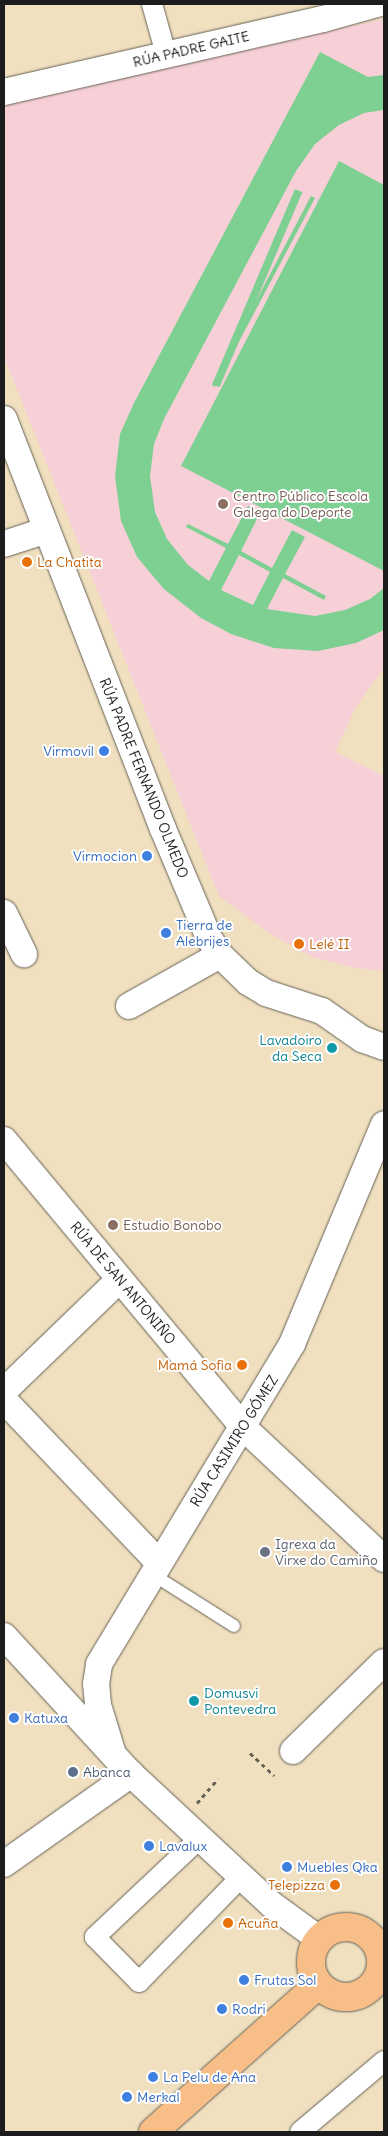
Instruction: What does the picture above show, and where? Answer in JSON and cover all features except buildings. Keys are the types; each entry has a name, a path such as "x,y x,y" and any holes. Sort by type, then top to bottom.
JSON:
{"main road":[{"path":"372,1924 370,1936 382,1968 366,1991 346,1997 332,1993 319,1984 311,1962 319,1940 337,1928 372,1924"},
{"path":"154,2132 319,1984"}],"street":[{"path":"152,4 166,54"},
{"name":"RÚA PADRE GAITE","path":"4,92 323,19 377,4"},
{"name":"RÚA PADRE FERNANDO OLMEDO","path":"4,420 163,829 209,938 220,955 248,982 266,992 322,1011 362,1039 384,1047"},
{"path":"4,544 47,530"},
{"path":"4,913 24,954"},
{"path":"129,1006 220,955"},
{"name":"RÚA CASIMIRO GÓMEZ","path":"113,1754 98,1705 96,1684 99,1664 280,1366 306,1316 384,1124"},
{"name":"RÚA DE SAN ANTONIÑO","path":"4,1140 242,1427 384,1559"},
{"path":"4,1390 120,1279"},
{"path":"4,1400 156,1569"},
{"path":"4,1636 131,1774 292,1923 319,1940"},
{"path":"293,1751 383,1665"},
{"path":"4,1864 131,1774"},
{"path":"199,1838 96,1937 140,1982 241,1877"},
{"path":"300,2132 384,2060"}],"lane":[{"path":"156,1569 234,1626"}],"path":[{"path":"250,1753 274,1776"},
{"path":"194,1807 218,1779"}],"shaded area":[{"name":"Centro Público Escola Galega do Deporte","path":"384,19 384,668 355,708 335,752 384,776 384,971 357,968 312,957 269,933 219,896 4,357 4,105"}],"green space":[{"path":"320,52 368,77 384,75 384,110 364,113 339,125 315,144 296,171 164,419 154,444 150,476 155,512 167,539 188,565 209,581 226,548 186,527 188,524 228,544 248,506 260,513 241,551 272,568 292,530 305,537 285,574 326,596 324,600 283,578 267,609 315,616 345,610 370,599 384,588 384,630 356,643 318,651 274,648 231,634 201,618 164,589 137,557 121,521 115,476 120,434 134,403","holes":["239,555 270,572 253,605 221,590"]},
{"path":"339,161 384,185 384,571 181,466"},
{"path":"295,189 302,192 220,387 212,384"},
{"path":"311,196 315,198 215,387 212,385"}],"place":[{"name":"Centro Público Escola Galega do Deporte","path":"223,504"},
{"name":"La Chatita","path":"27,562"},
{"name":"Virmovil","path":"104,751"},
{"name":"Virmocion","path":"147,856"},
{"name":"Tierra de Alebrijes","path":"166,933"},
{"name":"Lelé II","path":"299,944"},
{"name":"Lavadoiro da Seca","path":"332,1048"},
{"name":"Estudio Bonobo","path":"113,1225"},
{"name":"Mamá Sofìa","path":"242,1365"},
{"name":"Igrexa da Virxe do Camiño","path":"265,1552"},
{"name":"Domusvi Pontevedra","path":"194,1701"},
{"name":"Katuxa","path":"14,1718"},
{"name":"Abanca","path":"73,1772"},
{"name":"Lavalux","path":"149,1846"},
{"name":"Muebles Qka","path":"287,1867"},
{"name":"Telepizza","path":"335,1885"},
{"name":"Acuña","path":"228,1923"},
{"name":"Frutas Sol","path":"244,1980"},
{"name":"Rodri","path":"222,2009"},
{"name":"La Pelu de Ana","path":"153,2077"},
{"name":"Merkal","path":"127,2097"}]}
